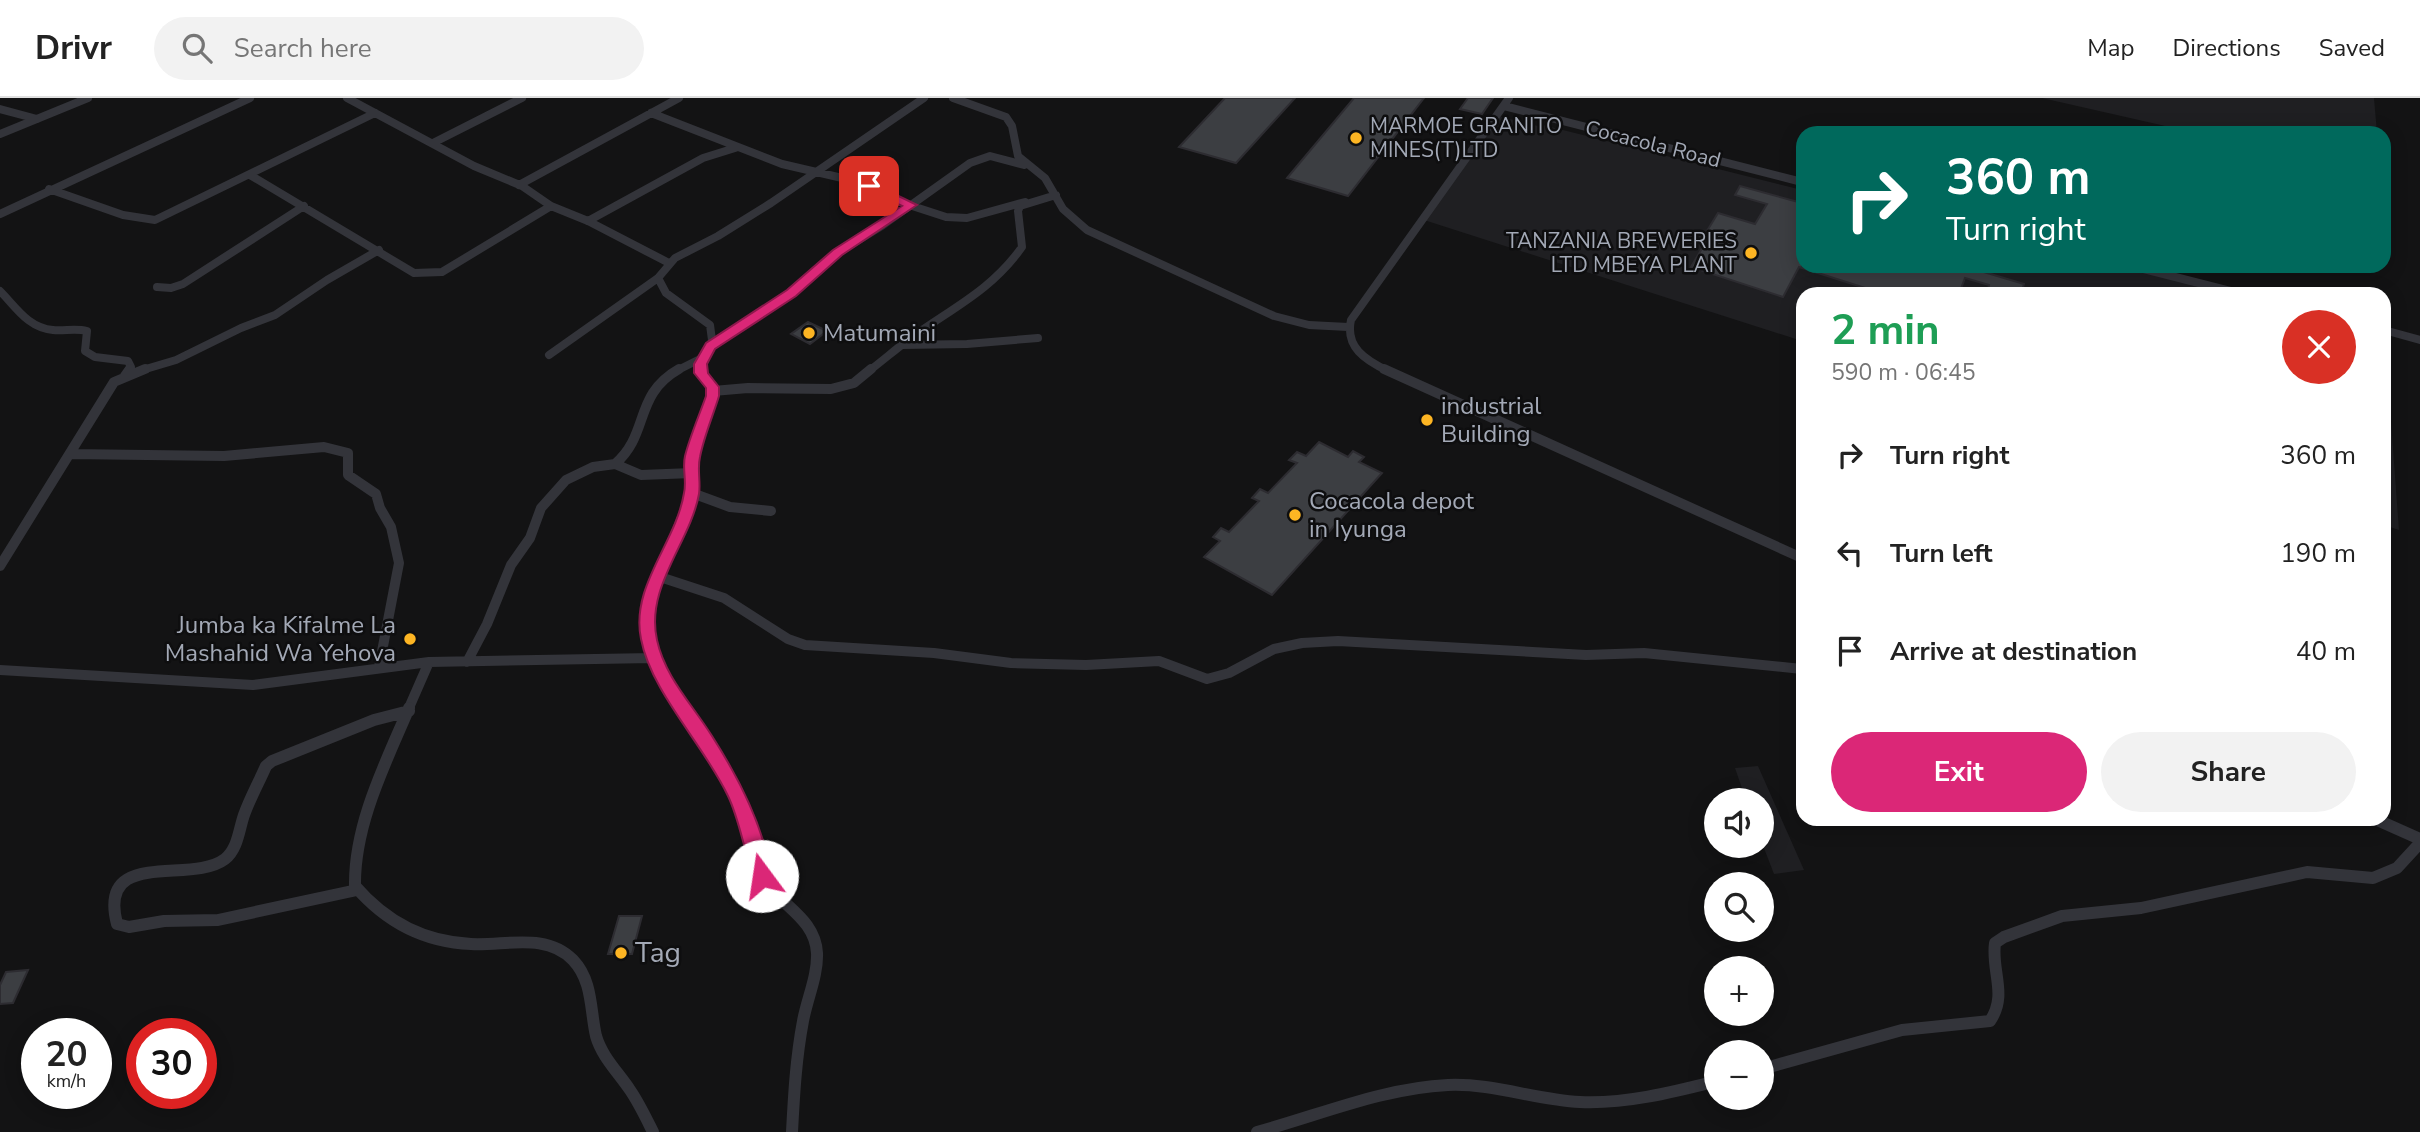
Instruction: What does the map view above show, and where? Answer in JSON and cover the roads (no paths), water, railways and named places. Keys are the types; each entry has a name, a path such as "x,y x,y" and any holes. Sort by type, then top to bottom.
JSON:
{"street":[{"path":"0,134 88,98"},
{"path":"0,214 250,98"},
{"path":"347,98 474,166 519,185 551,206 588,221 669,263"},
{"path":"433,143 522,98"},
{"path":"519,185 679,98"},
{"path":"549,355 658,278 669,263 727,230 820,170 923,98"},
{"path":"953,98 1006,117 1012,126 1015,150 1028,166 1045,178 1069,217 1101,238 1274,316 1309,325 1348,327"},
{"path":"1507,102 1348,327 1354,348 1381,368 1796,555"},
{"name":"Cocacola Road","path":"1507,102 1796,180"},
{"path":"0,109 37,119"},
{"path":"49,189 123,215 155,220 375,113"},
{"path":"651,113 789,166 820,170 869,186 911,205 961,219 1056,195"},
{"path":"588,221 703,158 737,147"},
{"path":"710,346 791,293 838,253 970,163 983,157 996,156 1028,166"},
{"path":"250,175 414,273 432,274 455,264 551,206"},
{"path":"713,391 748,388 840,388 860,379 902,345 957,310 1016,258 1023,243 1017,211 1025,202"},
{"path":"157,287 171,288 183,284 304,206"},
{"path":"0,566 112,384 125,376 176,360 275,314 379,250"},
{"path":"2160,273 2214,287"},
{"path":"658,278 666,293 710,325 710,346 700,369 713,391 692,459 692,493 682,524 657,576 648,612 648,638 653,658 736,794 753,838 762,876 770,887 797,911 814,937 817,953 815,972 799,1041 792,1132"},
{"path":"0,291 23,317 36,326 51,330 87,331 85,352 95,357 128,361 131,367 125,376"},
{"path":"2391,332 2420,340"},
{"path":"902,345 957,345 1038,338"},
{"path":"615,464 627,453 637,436 649,398 657,384 677,370 704,357"},
{"path":"70,454 243,454 332,447 346,451 348,475 376,494 380,508 391,527 397,553 397,579 379,667"},
{"path":"467,662 511,565 530,538 536,517 549,496 565,480 593,467 615,464 641,475 692,473"},
{"path":"692,493 730,507 771,511"},
{"path":"657,576 724,598 788,639 805,645 934,653 995,662 1086,665 1159,661 1173,664 1196,676 1217,678 1274,649 1338,640 1586,655 1644,653 1796,668"},
{"path":"0,670 253,685 429,662 653,658"},
{"path":"429,662 370,808 357,849 353,879 357,890 402,929 428,937 471,944 550,945 573,959 587,985 596,1037 603,1054 629,1089 653,1132"},
{"path":"357,890 218,920 164,921 129,928 117,924 114,911 118,890 127,878 139,873 210,867 225,859 238,836 262,773 274,758 322,742 363,722 409,711"},
{"path":"1774,1066 1902,1030 1990,1021 1997,1013 2001,993 1994,963 1995,943 2004,937 2062,916 2141,908 2307,872 2373,878 2396,868 2420,841 2389,826"},
{"path":"1257,1132 1430,1087 1480,1086 1571,1101 1596,1102 1704,1084"}],"place":[{"name":"MARMOE GRANITO MINES(T)LTD","path":"1356,138"},
{"name":"TANZANIA BREWERIES LTD MBEYA PLANT","path":"1751,253"},
{"name":"Matumaini","path":"809,333"},
{"name":"industrial Building","path":"1427,420"},
{"name":"Cocacola depot in Iyunga","path":"1295,515"},
{"name":"Jumba ka Kifalme La Mashahid Wa Yehova","path":"410,639"},
{"name":"Tag","path":"621,953"}]}
